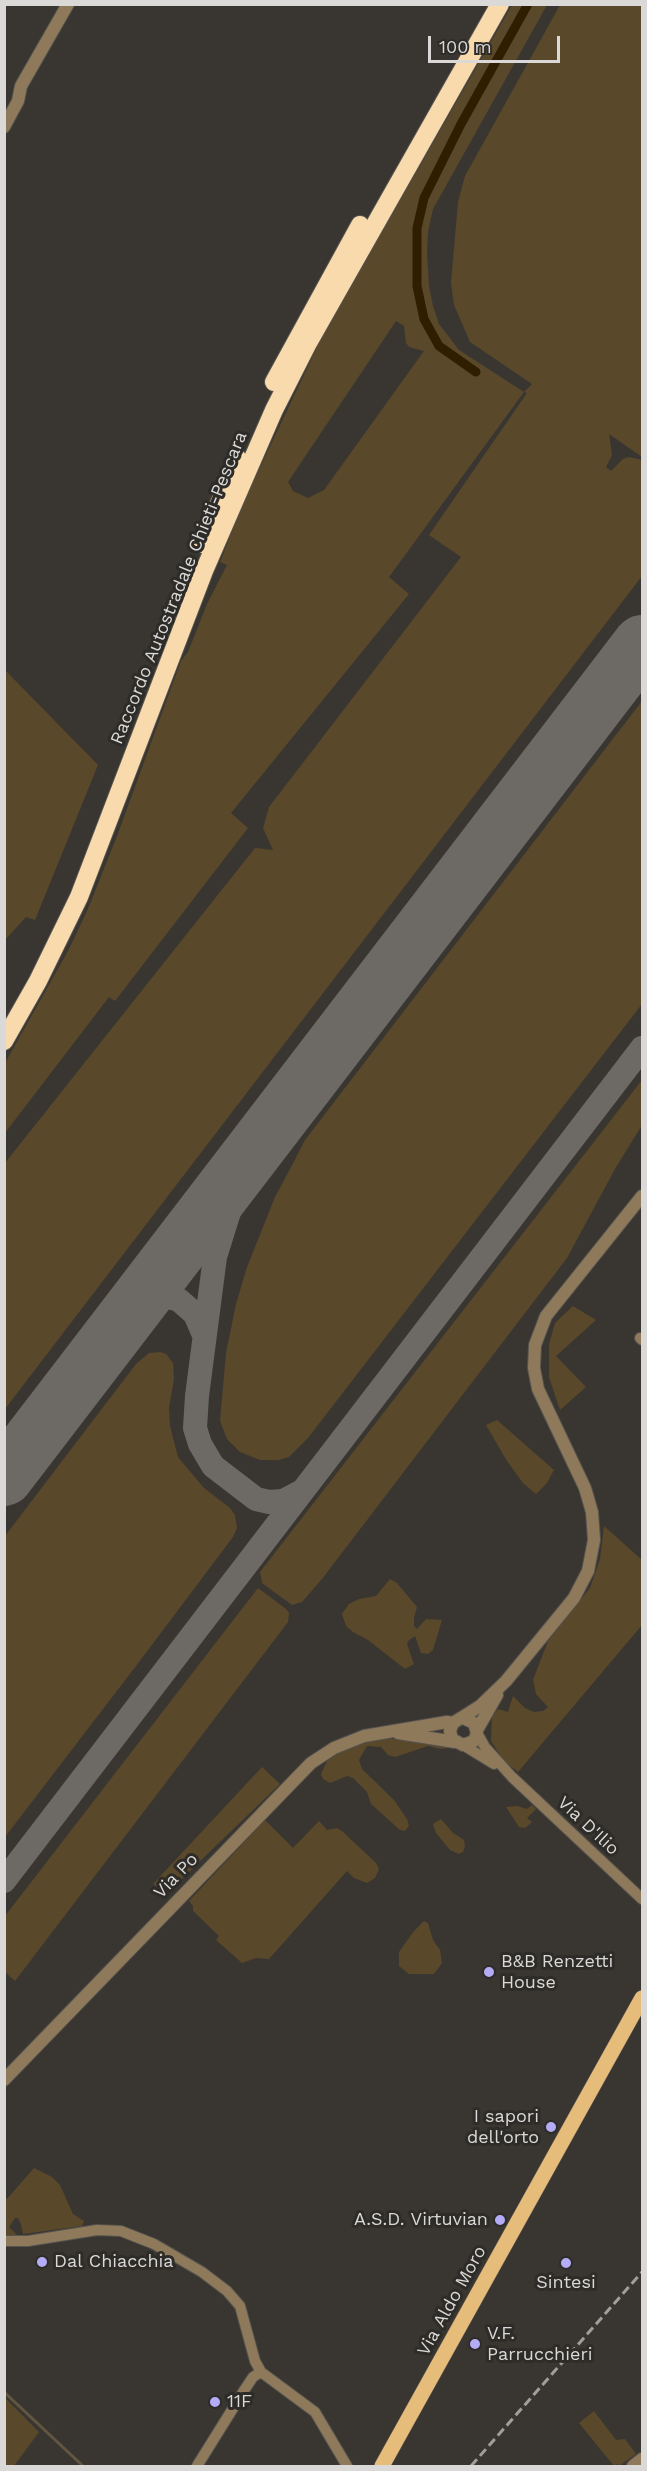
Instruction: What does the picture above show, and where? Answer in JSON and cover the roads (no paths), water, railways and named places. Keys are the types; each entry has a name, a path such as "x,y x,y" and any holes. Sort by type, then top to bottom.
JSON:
{"highway":[{"name":"Raccordo Autostradale Chieti-Pescara","path":"4,1016 52,927 75,874 220,498 260,412 301,331 486,4"},
{"name":"Raccordo Autostradale Chieti-Pescara","path":"4,1041 38,981 79,897 212,551 269,421 308,344 500,4"}],"main road":[{"name":"Via Aldo Moro","path":"382,2466 642,1998"}],"street":[{"path":"4,127 18,101 21,86 68,4"},
{"path":"506,1681 458,1721 450,1731 459,1744 474,1741 506,1681 579,1591 588,1571 593,1549 593,1523 587,1495 538,1389 534,1361 536,1339 546,1316 557,1300 642,1196"},
{"path":"458,1721 471,1720 477,1732"},
{"name":"Via Po","path":"4,2080 310,1763 352,1739 376,1733 458,1721"},
{"name":"Via Po","path":"394,1732 459,1744"},
{"name":"Via D'Ilio","path":"477,1732 485,1748 512,1777 642,1899"},
{"name":"Via D'Ilio","path":"459,1744 483,1756 512,1777"},
{"path":"4,2241 28,2241 104,2230 128,2233 160,2247 202,2272 230,2295 242,2312 255,2361 261,2372 315,2412 347,2466"},
{"path":"197,2466 249,2383 261,2372"},
{"path":"633,2466 642,2459"}],"waterway":[{"path":"476,372 439,346 424,319 417,286 417,228 424,198 461,124 528,4"},
{"path":"4,2392 83,2466"}],"railway":[{"path":"471,2466 642,2272"}],"place":[{"name":"B&B Renzetti House","path":"489,1972"},
{"name":"I sapori dell'orto","path":"551,2127"},
{"name":"A.S.D. Virtuvian","path":"500,2220"},
{"name":"Dal Chiacchia","path":"42,2262"},
{"name":"Sintesi","path":"566,2263"},
{"name":"V.F. Parrucchieri","path":"475,2344"},
{"name":"11F","path":"215,2402"}]}
